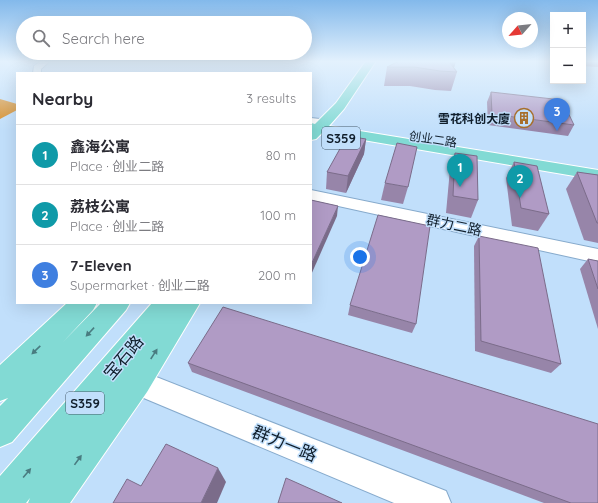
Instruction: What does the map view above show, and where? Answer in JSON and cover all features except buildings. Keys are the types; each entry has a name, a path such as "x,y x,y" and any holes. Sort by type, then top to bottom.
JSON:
{"main road":[{"path":"315,125 344,84"},
{"path":"315,125 340,106 355,84"},
{"path":"340,106 339,114 368,133"},
{"name":"创业二路","path":"315,125 598,165"},
{"name":"创业二路","path":"312,145 338,138 368,133 598,175"},
{"path":"0,386 83,304"},
{"path":"0,430 116,304"},
{"name":"宝石路","path":"2,503 166,304"},
{"path":"47,503 136,382 186,304"}],"street":[{"name":"群力二路","path":"312,195 598,256"},
{"name":"群力一路","path":"136,382 434,503"}],"shaded area":[{"path":"0,99 16,104 16,111 0,119"}],"place":[{"name":"雪花科创大廈","path":"524,118"},
{"name":"7-Eleven","path":"557,131"},
{"name":"鑫海公寓","path":"460,187"},
{"name":"荔枝公寓","path":"520,198"}]}
